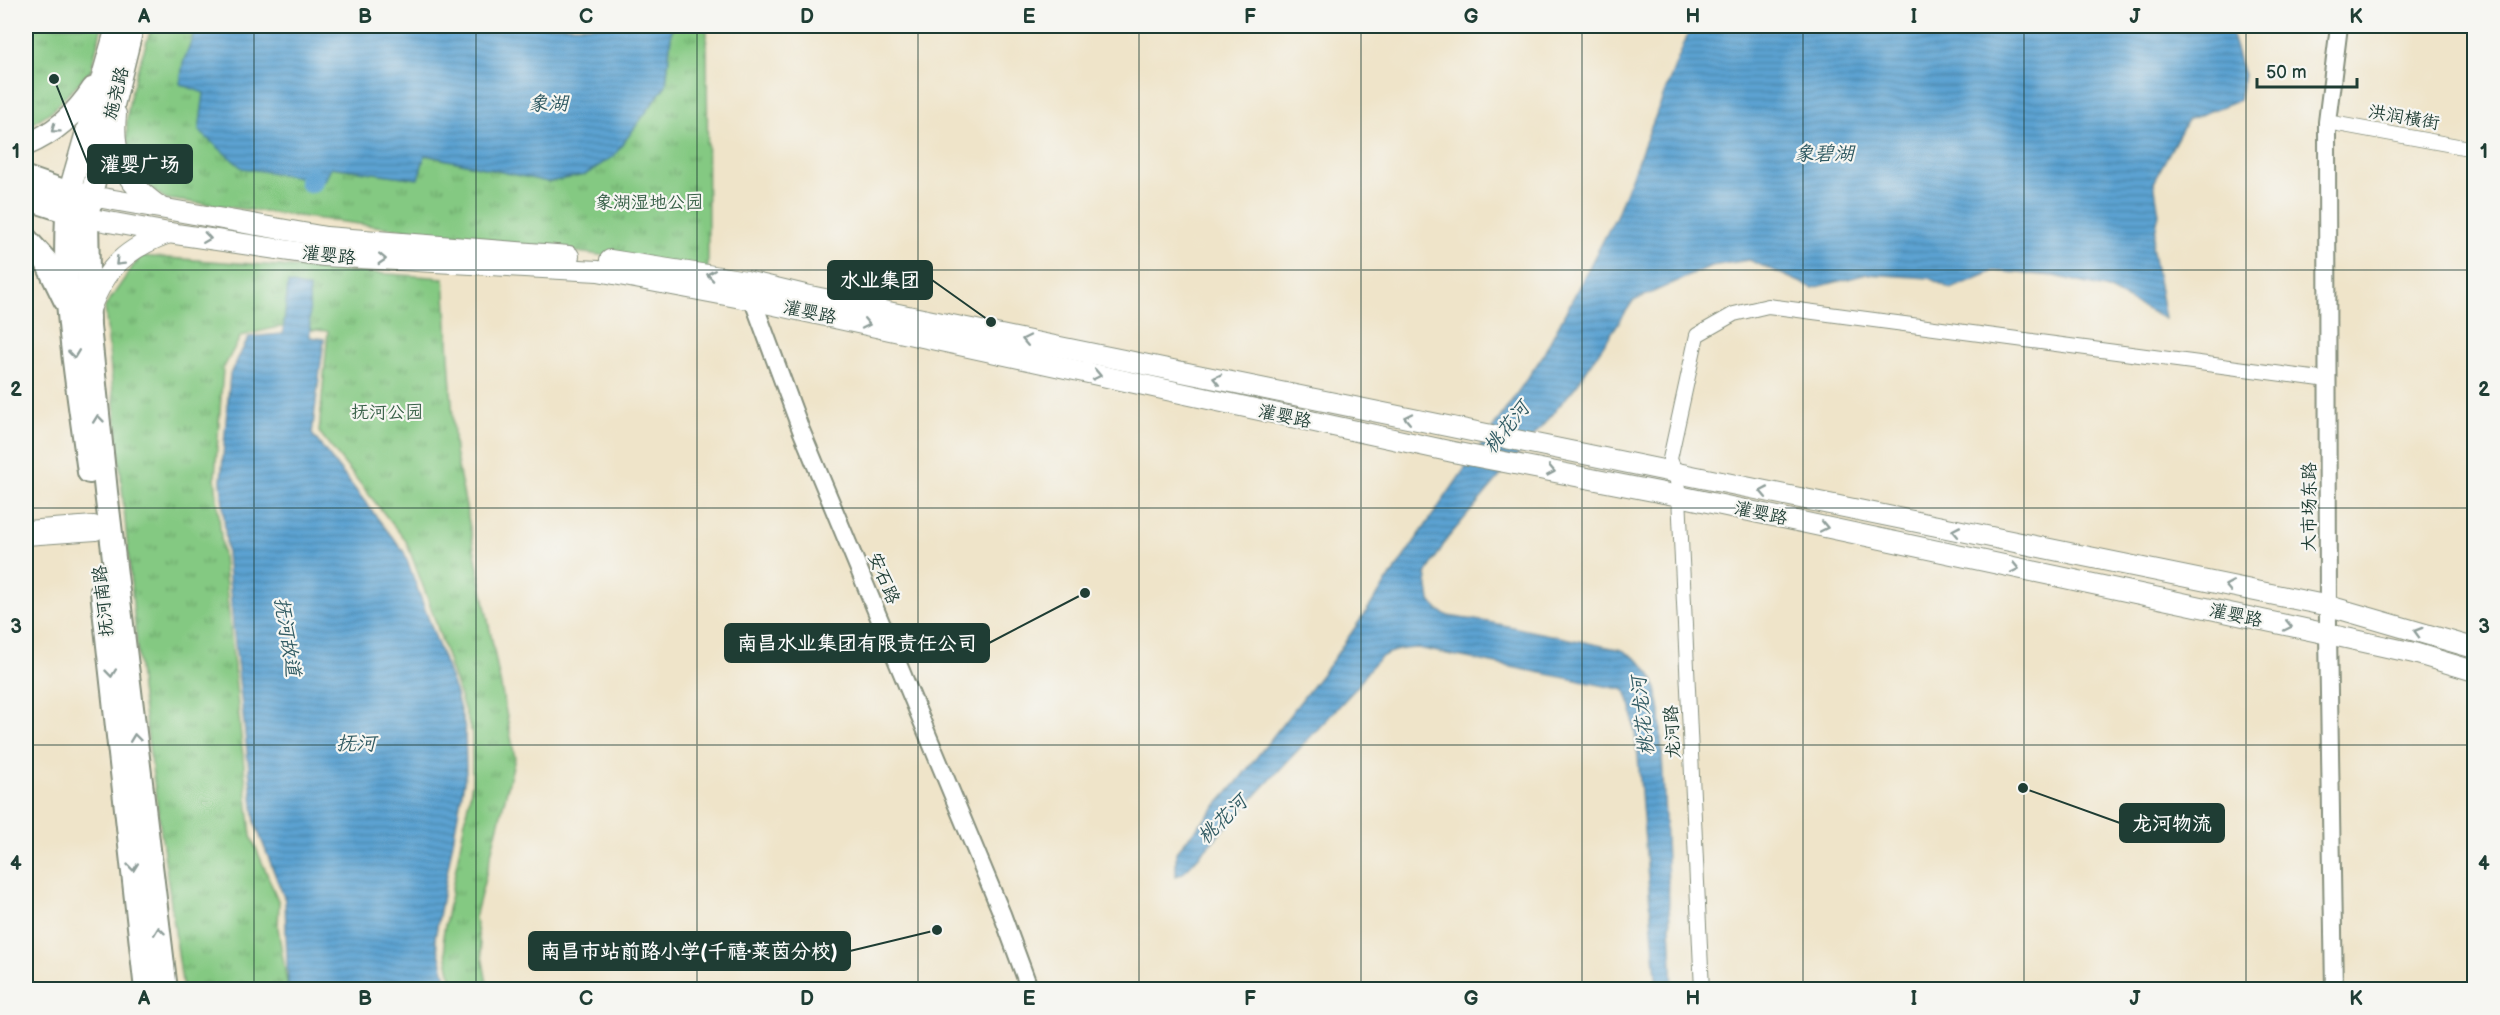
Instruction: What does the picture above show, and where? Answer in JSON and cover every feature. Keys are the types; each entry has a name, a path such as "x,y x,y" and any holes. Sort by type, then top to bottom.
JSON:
{"highway":[{"path":"26,178 79,205"},
{"path":"26,198 79,205"},
{"name":"抚河南路","path":"79,205 79,311 95,528 146,990"},
{"path":"26,239 46,261 60,289 79,311"},
{"name":"抚河南路","path":"79,311 106,492 166,990"}],"main road":[{"name":"施尧路","path":"79,205 112,74 117,26"},
{"name":"施尧路","path":"112,74 133,26"},
{"path":"26,145 44,138 67,120 112,74"},
{"path":"112,74 116,140 123,169 142,194 164,209"},
{"name":"灌婴路","path":"79,205 164,209 326,237 600,258 746,280 806,295 2329,606 2475,648"},
{"name":"灌婴路","path":"79,205 168,233 324,256 598,271 752,300 1453,452 1679,496 2328,634 2414,653 2475,671"},
{"path":"79,311 114,266 132,249 168,233"}],"street":[{"name":"大市场东路","path":"2334,990 2328,634 2327,122 2339,26"},
{"name":"洪润横街","path":"2327,122 2475,148"},
{"name":"安石路","path":"746,280 801,430 1002,914 1030,990"},
{"name":"龙河路","path":"1702,990 1679,496 1676,474 1670,459 1697,335 1734,314 1768,306 2328,380"},
{"path":"26,528 95,528"},
{"path":"26,538 95,528"}],"green space":[{"path":"26,26 102,26 91,70 53,110 26,128"},
{"name":"象湖湿地公园","path":"152,26 197,26 183,63 204,93 297,175 325,181 330,167 417,179 425,155 548,182 585,175 666,85 672,26 707,26 708,269 166,199 144,182 133,164 128,145 127,125 133,84"},
{"name":"抚河公园","path":"140,256 444,278 455,451 515,758 475,918 488,989 453,989 443,936 472,783 472,733 430,605 406,541 319,432 328,331 278,327 241,336 223,369 215,477 251,836 279,903 278,928 288,989 183,989 141,689 105,307"}],"water":[{"name":"象湖","path":"197,26 672,26 666,85 614,156 585,175 548,182 425,155 418,179 331,167 325,181 242,168 199,131 204,93 180,84 183,63"},
{"name":"象碧湖","path":"1691,26 2229,26 2244,75 2239,100 2187,120 2154,181 2159,214 2152,246 2165,319 2105,288 2055,276 1994,271 1951,289 1929,278 1867,274 1813,288 1749,260 1711,266 1633,301 1576,386 1447,539 1426,574 1430,601 1438,610 1448,616 1622,650 1640,662 1651,675 1660,712 1673,989 1657,989 1638,756 1632,710 1625,690 1418,648 1389,653 1375,662 1357,687 1182,874 1176,876 1176,852 1238,781 1332,661 1542,357 1616,216"},
{"name":"抚河","path":"288,283 309,288 310,337 324,339 312,434 404,552 455,691 465,728 466,771 435,938 449,989 288,989 285,900 255,823 233,625 221,481 230,374 249,337 283,334"}],"place":[{"name":"灌婴广场","path":"54,79"},
{"name":"水业集团","path":"991,322"},
{"name":"南昌水业集团有限责任公司","path":"1085,593"},
{"name":"龙河物流","path":"2023,788"},
{"name":"南昌市站前路小学(千禧·莱茵分校)","path":"937,930"}],"water label":[{"name":"桃花河","path":"1506,427"},
{"name":"抚河故道","path":"288,637"},
{"name":"桃花龙河","path":"1642,716"},
{"name":"桃花河","path":"1222,819"}]}
